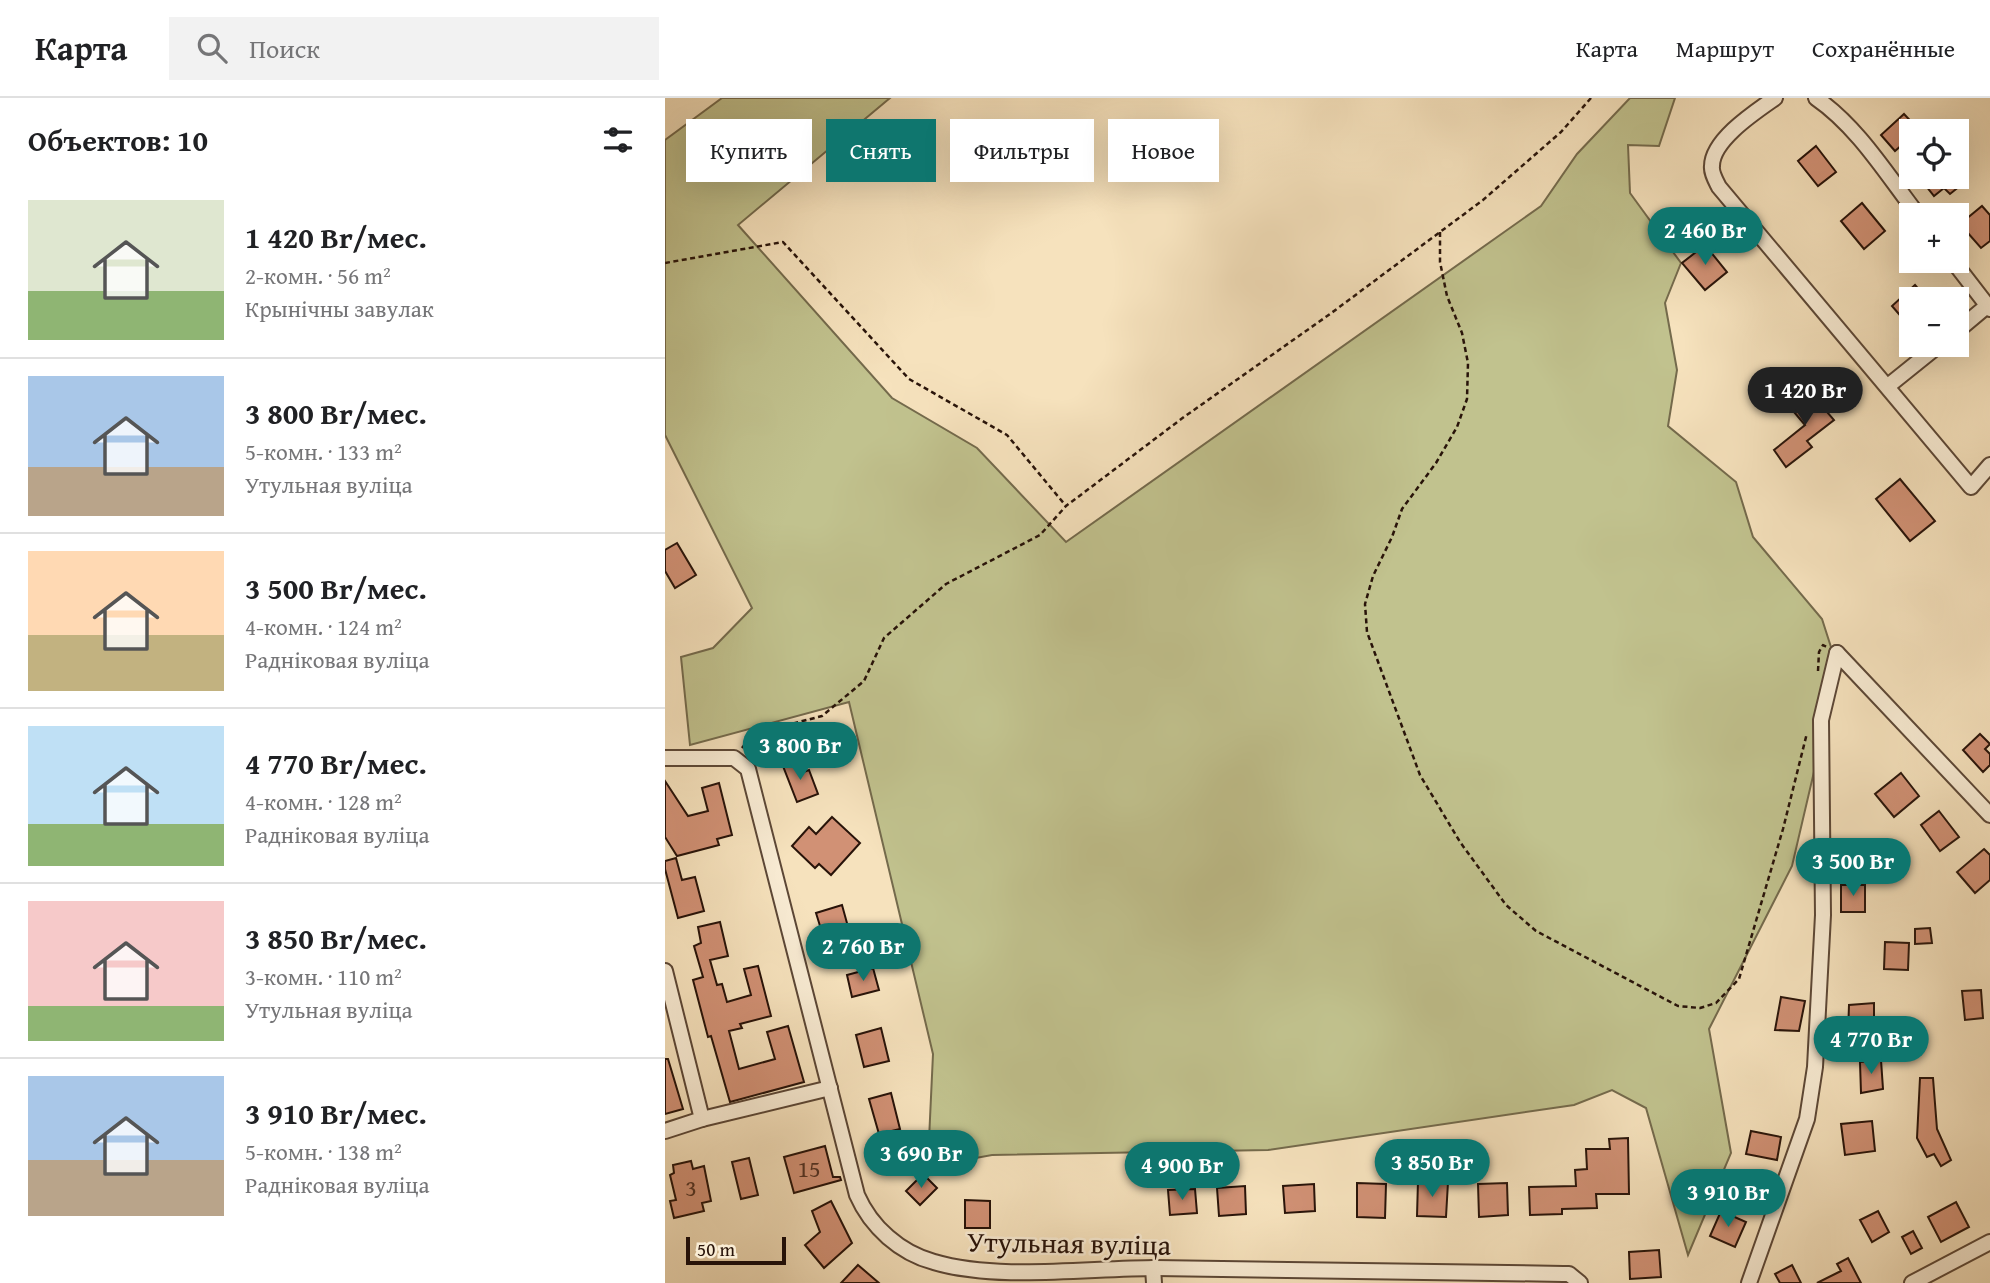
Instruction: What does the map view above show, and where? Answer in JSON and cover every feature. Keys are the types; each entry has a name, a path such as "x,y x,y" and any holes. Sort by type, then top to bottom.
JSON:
{"street":[{"path":"1775,98 1714,151 1711,169 1719,187 1971,487 1990,465"},
{"path":"1816,98 1851,129 1908,203"},
{"path":"1962,273 1989,307 1969,322"},
{"path":"1888,386 1924,357"},
{"path":"1837,653 1990,815"},
{"path":"1749,1283 1807,1119 1815,1066 1823,915 1821,720 1837,653"},
{"path":"665,758 734,758"},
{"name":"Утульная вуліца","path":"734,758 743,763 751,779 857,1195 863,1209 882,1231 912,1253 933,1262 1004,1272 1154,1275 1569,1274 1580,1283"},
{"path":"665,971 702,1119"},
{"path":"665,1131 702,1119 830,1088"},
{"path":"1912,1283 1990,1242"}],"path":[{"path":"734,758 753,734 822,716 865,681 884,638 946,584 1040,535 1066,506 1184,416 1329,314 1483,200 1561,132 1591,98"},
{"path":"1440,232 1440,262 1462,333 1468,363 1467,399 1457,427 1436,463 1402,509 1373,576 1365,604 1367,632 1420,775 1460,842 1506,905 1536,931 1678,1006 1700,1008 1716,1003 1739,979 1783,829 1808,730"},
{"path":"665,263 783,242 909,379 1007,436 1066,506"},
{"path":"1817,678 1819,652 1823,645 1837,653"}],"green space":[{"path":"722,98 890,98 865,119 826,119 826,151 812,163 812,119 694,119"},
{"path":"1630,98 1675,98 1659,146 1628,145 1630,193 1681,263 1665,303 1677,370 1668,426 1736,482 1753,537 1822,619 1838,669 1792,866 1709,1029 1731,1153 1688,1255 1646,1108 1612,1090 1574,1105 1268,1150 992,1155 965,1160 929,1140 933,1054 849,702 690,745 681,657 713,648 752,608 665,435 665,140 686,125 686,182 789,182 738,225 892,398 977,448 1066,542 1541,206 1577,154"}],"building":[{"path":"1904,114 1909,119 1899,119 1899,148 1895,151 1881,135"},
{"path":"1816,146 1836,172 1818,186 1798,161"},
{"path":"1928,189 1943,189 1934,196"},
{"path":"1862,203 1885,231 1864,249 1841,221"},
{"path":"1982,206 1990,215 1990,241 1981,248 1969,234 1969,217"},
{"path":"1705,245 1727,272 1705,290 1682,263"},
{"path":"1899,300 1899,314 1892,306"},
{"path":"1813,389 1830,410 1827,412 1834,420 1807,441 1812,447 1786,467 1774,450 1805,425 1794,412 1796,410 1793,406"},
{"path":"1900,479 1935,521 1910,541 1876,499"},
{"path":"677,543 696,575 675,588 665,571 665,550"},
{"path":"1980,734 1990,744 1985,749 1990,754 1990,765 1983,772 1963,750"},
{"path":"797,761 801,773 809,770 818,794 797,802 783,766"},
{"path":"1901,773 1919,796 1894,817 1875,794"},
{"path":"665,781 688,816 708,811 702,788 719,783 732,835 717,839 719,845 677,856 665,837"},
{"path":"1939,811 1959,837 1940,851 1921,825"},
{"path":"832,817 860,843 831,875 819,864 815,868 792,846 809,827 816,834"},
{"path":"1984,849 1990,855 1990,880 1975,893 1957,872"},
{"path":"676,858 682,880 695,877 704,911 678,918 665,869 665,861"},
{"path":"1841,885 1865,885 1865,912 1841,912"},
{"path":"842,905 850,934 825,942 816,913"},
{"path":"720,922 728,956 710,960 717,985 722,984 727,1002 751,995 744,969 758,966 771,1016 740,1024 742,1028 729,1031 739,1069 775,1059 767,1032 788,1026 804,1082 730,1102 711,1036 708,1037 693,980 703,977 694,946 701,943 698,927"},
{"path":"1930,928 1932,943 1915,944 1915,929"},
{"path":"1885,942 1909,943 1908,970 1884,969"},
{"path":"873,968 879,990 852,997 847,975"},
{"path":"1981,990 1983,1018 1965,1020 1962,991"},
{"path":"1781,997 1805,1001 1799,1031 1775,1030"},
{"path":"1874,1003 1874,1034 1848,1035 1849,1005"},
{"path":"881,1028 889,1061 864,1067 856,1035"},
{"path":"665,1059 668,1059 683,1109 665,1114"},
{"path":"1881,1060 1883,1089 1861,1093 1860,1062"},
{"path":"1920,1078 1933,1078 1937,1129 1951,1160 1941,1166 1934,1154 1927,1157 1917,1138"},
{"path":"891,1093 900,1129 879,1134 869,1099"},
{"path":"1872,1121 1875,1151 1845,1155 1841,1124"},
{"path":"1751,1131 1781,1137 1777,1160 1746,1154"},
{"path":"1628,1138 1629,1194 1596,1194 1597,1208 1562,1209 1562,1214 1530,1215 1529,1187 1576,1186 1575,1170 1587,1169 1586,1149 1610,1149 1609,1139"},
{"path":"825,1146 833,1177 840,1177 841,1180 794,1193 784,1157"},
{"path":"749,1158 758,1195 741,1199 732,1162"},
{"path":"691,1161 693,1169 704,1166 711,1201 702,1203 704,1211 674,1218 670,1201 676,1200 670,1175 674,1173 673,1165"},
{"path":"923,1174 937,1188 920,1205 906,1191"},
{"path":"1418,1181 1448,1182 1446,1217 1417,1216"},
{"path":"1357,1183 1386,1184 1385,1218 1357,1217"},
{"path":"1507,1183 1508,1215 1479,1217 1478,1184"},
{"path":"1314,1184 1315,1211 1285,1213 1283,1186"},
{"path":"1245,1186 1246,1214 1219,1216 1217,1188"},
{"path":"1195,1189 1197,1213 1170,1215 1168,1190"},
{"path":"965,1200 990,1201 990,1228 965,1228"},
{"path":"831,1201 852,1243 824,1268 805,1245 820,1232 812,1211"},
{"path":"1956,1202 1969,1227 1941,1242 1928,1217"},
{"path":"1721,1211 1746,1222 1735,1247 1710,1236"},
{"path":"1878,1211 1889,1232 1872,1242 1860,1220"},
{"path":"1913,1231 1922,1248 1911,1254 1902,1237"},
{"path":"1659,1250 1661,1277 1630,1279 1629,1252"},
{"path":"1848,1258 1861,1283 1817,1283 1841,1271 1837,1264"},
{"path":"858,1265 879,1283 841,1283"},
{"path":"1792,1265 1801,1283 1780,1283 1775,1274"}]}
